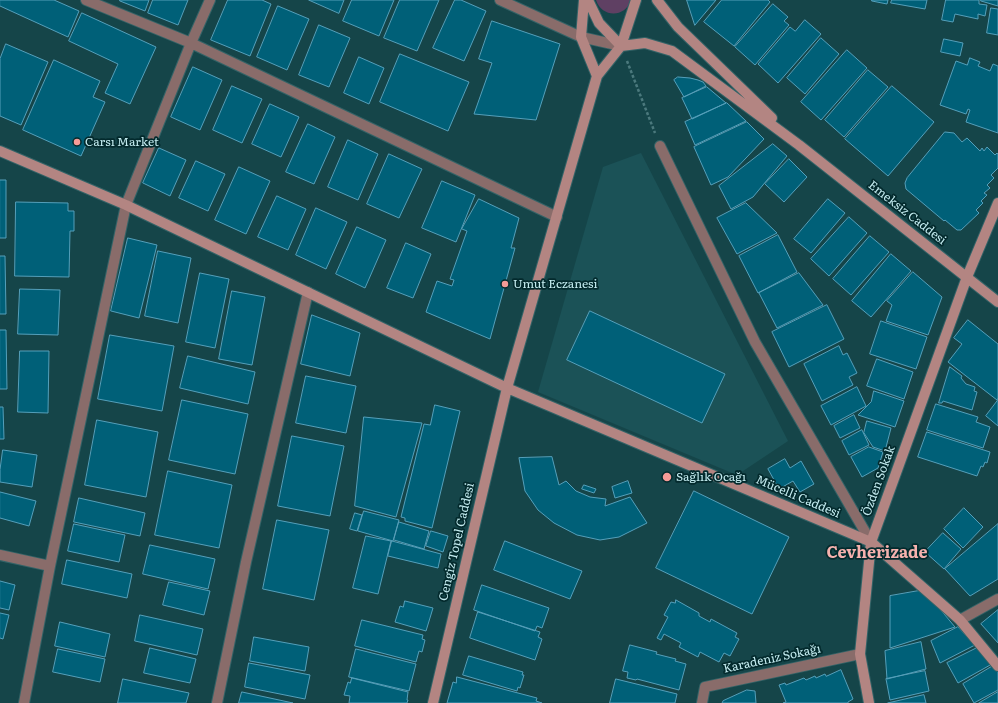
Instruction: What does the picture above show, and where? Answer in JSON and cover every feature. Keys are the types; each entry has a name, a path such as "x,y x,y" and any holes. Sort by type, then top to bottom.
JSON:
{"main road":[{"path":"584,0 581,37 597,76 621,46 636,0"},
{"path":"588,0 599,23 621,46"},
{"path":"657,0 678,27 799,145"},
{"path":"621,46 645,43 672,52 799,145"},
{"name":"Cengiz Topel Caddesi","path":"433,703 507,388 597,76"},
{"name":"Emeksiz Caddesi","path":"799,145 998,302"},
{"name":"Mücelli Caddesi","path":"0,151 126,205 507,388 871,542 960,620 998,666"},
{"name":"Özden Sokak","path":"869,703 860,654 871,542 967,277 998,203"}],"street":[{"path":"86,0 192,43 557,216"},
{"path":"24,703 50,566 126,205 210,0"},
{"path":"500,0 581,37 621,46"},
{"path":"660,146 755,342 871,542"},
{"path":"217,703 246,562 308,292"},
{"path":"0,555 50,566"},
{"path":"960,620 998,599"},
{"name":"Karadeniz Sokağı","path":"702,703 705,687 860,654"}],"path":[{"path":"621,46 660,146"}],"shaded area":[{"path":"596,0 631,0 624,10 614,14 603,10"},
{"path":"641,153 788,441 737,475 538,392 603,167"}],"building":[{"path":"0,0 54,0 79,11 68,37 0,6"},
{"path":"120,0 149,0 145,11"},
{"path":"153,0 188,0 178,25 148,13"},
{"path":"228,0 262,0 271,4 250,56 211,40"},
{"path":"309,0 344,0 339,13"},
{"path":"352,0 394,0 379,36 343,21"},
{"path":"400,0 439,0 417,51 384,38"},
{"path":"455,0 461,0 486,11 464,61 433,48"},
{"path":"687,0 716,0 695,25"},
{"path":"722,0 768,0 770,2 734,46 704,22"},
{"path":"872,0 888,0 887,4"},
{"path":"892,0 927,0 925,9 891,3"},
{"path":"946,0 979,0 979,4 987,5 985,16 978,14 978,19 955,14 953,22 942,20"},
{"path":"998,0 998,6 981,1"},
{"path":"773,4 788,17 784,21 789,25 755,65 735,47"},
{"path":"278,6 309,19 287,70 257,57"},
{"path":"991,8 998,9 998,35 987,33"},
{"path":"82,13 156,47 130,104 105,93 118,64 69,41"},
{"path":"805,20 821,34 778,83 758,64 790,27 795,31"},
{"path":"492,21 560,44 536,120 474,114 492,63 479,59"},
{"path":"319,25 350,38 329,87 299,75"},
{"path":"821,38 839,54 805,94 787,78"},
{"path":"944,39 963,43 960,56 941,52"},
{"path":"6,44 48,62 21,125 0,116 0,59"},
{"path":"847,50 867,68 821,120 801,102"},
{"path":"400,54 469,82 448,131 380,102"},
{"path":"359,57 384,68 369,104 344,93"},
{"path":"970,58 980,62 978,66 990,71 993,64 998,66 998,133 966,122 970,110 968,109 966,114 940,105 956,61 967,65"},
{"path":"54,60 100,81 93,97 105,102 81,156 23,130"},
{"path":"193,67 222,80 200,130 171,117"},
{"path":"868,70 888,87 844,137 825,120"},
{"path":"678,77 698,80 703,82 706,86 684,97 674,80"},
{"path":"232,86 262,99 242,143 213,130"},
{"path":"892,86 934,122 888,176 845,139"},
{"path":"707,87 726,103 692,119 682,98"},
{"path":"727,103 746,121 695,145 685,122"},
{"path":"270,104 299,117 281,157 252,144"},
{"path":"747,122 764,139 728,177 711,185 694,147"},
{"path":"308,124 335,137 314,184 286,172"},
{"path":"945,132 954,133 962,142 967,138 980,151 982,148 984,151 987,147 995,155 997,153 998,154 998,168 991,175 994,178 987,185 990,188 984,193 987,195 981,201 983,203 976,210 979,213 961,230 957,230 945,220 944,221 906,189 905,183 907,178"},
{"path":"348,140 378,154 358,200 328,187"},
{"path":"773,144 787,156 753,197 731,209 719,186"},
{"path":"159,148 186,160 170,196 143,183"},
{"path":"389,154 422,169 399,218 367,204"},
{"path":"789,159 807,177 784,202 765,184"},
{"path":"196,161 225,174 208,211 179,198"},
{"path":"239,167 270,181 246,234 215,220"},
{"path":"0,180 6,180 6,238 0,238"},
{"path":"442,181 475,195 456,242 422,228"},
{"path":"277,196 306,209 288,250 258,237"},
{"path":"479,199 519,218 511,248 515,248 490,339 426,312 437,281 452,286 454,280 450,279 467,231 462,229"},
{"path":"828,199 845,213 811,253 794,239"},
{"path":"16,202 68,203 68,211 74,211 74,231 70,231 69,277 15,276"},
{"path":"746,203 777,233 737,254 717,218"},
{"path":"316,208 347,222 326,269 296,255"},
{"path":"849,217 867,233 829,276 811,259"},
{"path":"357,227 386,240 365,288 336,274"},
{"path":"778,235 797,272 758,293 739,256"},
{"path":"870,236 889,252 851,295 833,279"},
{"path":"128,238 157,245 139,318 111,311"},
{"path":"406,243 431,254 413,298 387,288"},
{"path":"158,251 191,258 178,323 145,316"},
{"path":"891,254 911,271 871,317 852,301"},
{"path":"0,256 5,256 6,314 0,314"},
{"path":"913,272 942,297 928,335 886,321 892,305 887,301"},
{"path":"200,273 229,279 215,348 186,342"},
{"path":"799,273 823,305 777,328 759,293"},
{"path":"20,289 60,290 58,335 18,334"},
{"path":"232,291 265,297 252,365 219,359"},
{"path":"827,305 844,339 789,367 772,332"},
{"path":"590,311 725,374 702,423 567,360"},
{"path":"312,315 360,333 350,376 301,364"},
{"path":"968,320 998,344 997,400 948,362 962,344 954,338"},
{"path":"881,321 927,337 916,369 870,354"},
{"path":"0,330 6,330 7,389 0,389"},
{"path":"110,335 174,346 162,411 98,399"},
{"path":"839,346 843,355 847,353 857,373 849,377 853,385 822,401 804,364"},
{"path":"20,351 49,351 48,413 18,412"},
{"path":"188,356 255,372 248,404 180,388"},
{"path":"877,359 913,372 904,399 867,386"},
{"path":"950,367 962,376 961,378 966,384 975,387 974,391 977,392 972,410 943,401 942,403 939,403"},
{"path":"306,376 356,386 346,433 296,423"},
{"path":"857,387 866,406 831,425 821,406"},
{"path":"874,391 904,401 895,427 858,415 871,402"},
{"path":"182,400 248,414 235,474 169,460"},
{"path":"998,400 998,426 986,416"},
{"path":"936,404 978,417 976,422 990,427 983,448 927,430"},
{"path":"435,405 460,411 432,528 405,521 405,518 401,517 424,424 430,425"},
{"path":"0,407 3,407 4,439 0,439"},
{"path":"854,415 860,428 840,438 834,426"},
{"path":"364,417 422,423 396,517 355,506"},
{"path":"97,420 158,432 146,497 85,485"},
{"path":"867,421 891,428 885,451 873,447 864,433"},
{"path":"862,430 869,445 849,455 842,441"},
{"path":"927,432 990,452 987,463 985,462 983,467 981,466 977,476 918,457"},
{"path":"292,436 344,446 330,516 278,506"},
{"path":"869,447 883,452 878,468 862,477 851,457"},
{"path":"3,450 37,455 32,487 0,482"},
{"path":"552,457 559,485 566,481 576,491 590,497 606,499 605,506 630,497 647,523 619,537 600,540 577,535 554,523 538,510 525,491 519,458"},
{"path":"785,459 790,468 801,461 814,484 800,492 793,481 779,489 768,469"},
{"path":"168,471 232,485 219,548 155,535"},
{"path":"628,481 632,493 615,498 612,487"},
{"path":"584,485 596,489 594,493 582,489"},
{"path":"694,491 789,537 752,614 656,568"},
{"path":"0,492 36,501 29,526 0,518"},
{"path":"79,498 145,513 140,536 74,522"},
{"path":"964,508 983,527 963,548 944,529"},
{"path":"364,511 399,520 393,541 358,531"},
{"path":"355,513 362,515 357,531 350,529"},
{"path":"277,520 329,530 314,600 263,589"},
{"path":"399,522 429,531 424,549 394,540"},
{"path":"74,524 125,535 119,562 68,551"},
{"path":"998,524 998,579 970,596 945,569"},
{"path":"431,531 448,536 443,552 426,546"},
{"path":"943,533 961,549 944,569 925,552"},
{"path":"366,536 391,541 378,594 353,588"},
{"path":"392,541 441,554 438,568 388,556"},
{"path":"505,541 582,571 570,599 494,570"},
{"path":"150,545 215,559 208,589 143,574"},
{"path":"67,560 132,574 127,598 62,584"},
{"path":"0,581 15,585 9,610 0,608"},
{"path":"169,582 210,591 204,615 163,605"},
{"path":"482,585 549,608 542,628 537,626 535,631 474,610"},
{"path":"924,590 955,627 890,648 890,596"},
{"path":"676,600 699,613 699,616 710,622 711,619 737,633 735,637 739,639 730,656 724,653 719,662 700,652 698,657 679,647 681,643 664,634 661,640 657,638 668,617 664,615 671,602 675,603"},
{"path":"405,601 433,608 426,631 395,622 400,606 403,607"},
{"path":"998,610 998,643 981,624"},
{"path":"478,612 540,632 538,637 542,639 535,660 470,638"},
{"path":"0,613 9,615 3,639 0,638"},
{"path":"140,615 203,629 197,655 135,641"},
{"path":"362,620 423,635 422,639 425,640 422,652 419,651 416,662 355,646"},
{"path":"60,622 110,634 105,657 55,646"},
{"path":"958,627 975,645 940,663 931,641"},
{"path":"254,637 309,647 305,671 250,661"},
{"path":"921,642 926,669 887,679 885,651"},
{"path":"630,645 657,652 656,654 676,659 675,661 686,664 679,690 637,679 627,678 628,672 623,671"},
{"path":"150,648 196,659 190,683 144,673"},
{"path":"977,648 992,664 958,683 947,663"},
{"path":"58,649 105,659 100,682 53,672"},
{"path":"356,649 416,664 409,691 349,677"},
{"path":"469,656 523,672 522,675 524,675 520,688 518,687 517,691 463,675"},
{"path":"249,663 310,675 305,699 245,687"},
{"path":"993,666 998,672 998,690 974,703 963,684"},
{"path":"841,670 853,699 848,703 783,703 786,702 779,685 785,683 786,685 804,678 806,680 825,674 826,676"},
{"path":"925,671 929,691 890,700 886,679"},
{"path":"457,677 537,698 536,701 542,703 447,703 453,682 456,683"},
{"path":"352,678 408,692 407,703 349,703 350,696 344,695 348,682 350,683"},
{"path":"123,679 189,693 186,703 118,703"},
{"path":"616,679 677,694 675,703 610,703"},
{"path":"747,690 755,691 756,703 722,703 723,701"},
{"path":"242,692 293,703 239,703"},
{"path":"998,692 998,703 979,703"},
{"path":"924,695 926,703 888,703"}],"place":[{"name":"Carsı Market","path":"77,142"},
{"name":"Umut Eczanesi","path":"505,284"},
{"name":"Sağlık Ocağı","path":"667,477"}],"district":[{"name":"Cevherizade","path":"877,553"}]}
